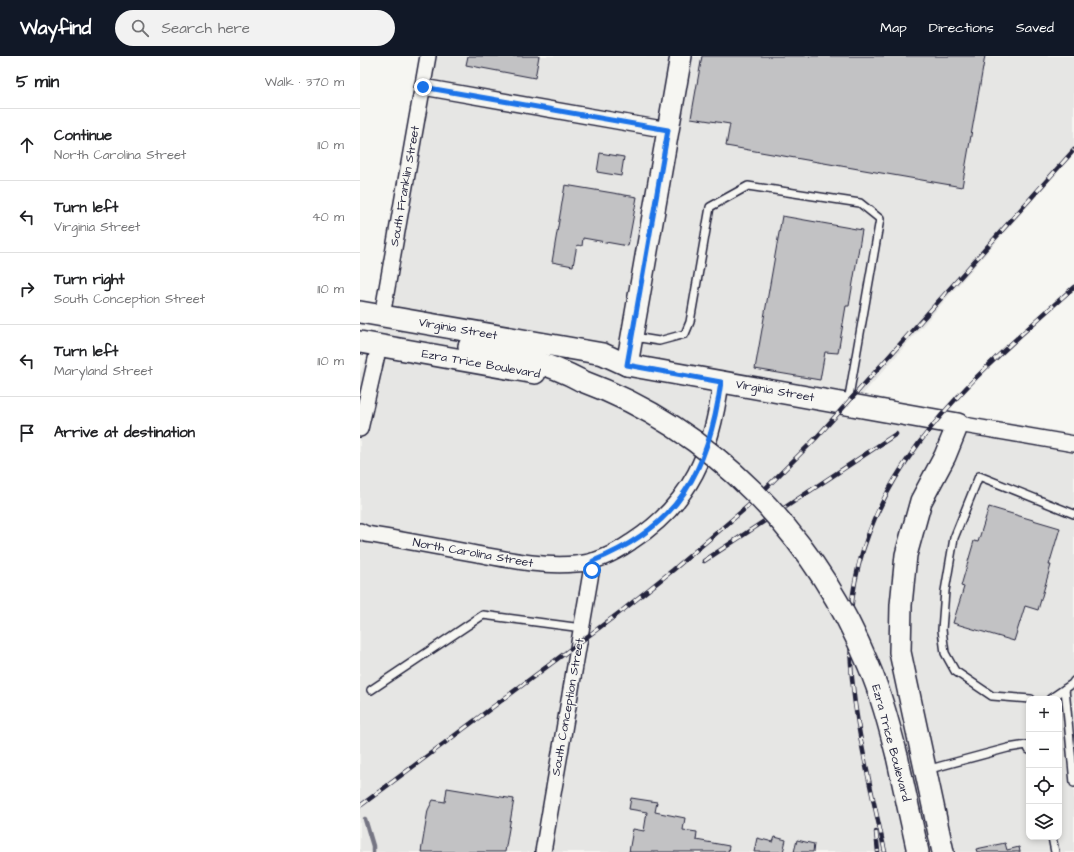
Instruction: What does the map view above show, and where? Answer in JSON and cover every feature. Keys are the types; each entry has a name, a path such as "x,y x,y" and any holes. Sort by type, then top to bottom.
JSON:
{"street":[{"name":"South Franklin Street","path":"382,316 428,56"},
{"path":"627,365 681,56"},
{"path":"423,87 668,130"},
{"name":"Virginia Street","path":"360,312 603,354 627,365 1074,444"},
{"name":"Ezra Trice Boulevard","path":"360,323 404,334 492,350 560,369 582,381 627,400 686,434 744,482 786,527 814,563 842,608 856,636 877,687 897,756 918,852"},
{"path":"360,334 467,352 492,350"},
{"path":"360,429 369,344"},
{"name":"Ezra Trice Boulevard","path":"369,344 582,381"},
{"name":"North Carolina Street","path":"360,531 366,534 532,564 576,564 593,561 616,552 646,532 663,518 687,489 699,469 708,444 718,405 721,382"},
{"name":"Ezra Trice Boulevard","path":"943,852 900,652 901,605 906,555 921,501 945,456 958,424"},
{"name":"South Conception Street","path":"543,852 593,561"}],"lane":[{"path":"632,337 659,341 684,334 690,322 710,207 748,186 860,203 880,219 847,403"},
{"path":"1026,699 992,696 955,671 945,652 942,630 945,591 954,538 979,476 1074,514"},
{"path":"371,690 483,615 582,628"},
{"path":"1054,696 1074,681"},
{"path":"1065,689 1074,783"},
{"path":"925,770 1008,748 1026,745"},
{"path":"1053,840 1055,852"}],"shaded area":[{"path":"429,56 1074,56 1074,153 863,394 968,416 1074,434 1074,852 360,852 360,374 382,316"}],"building":[{"path":"468,56 539,56 535,78 466,65"},
{"path":"702,56 985,56 962,187 726,146 730,124 691,118"},
{"path":"600,153 624,157 621,176 597,172"},
{"path":"565,185 637,197 628,246 583,238 582,246 577,245 573,266 552,262"},
{"path":"782,216 862,230 849,306 846,306 838,353 825,352 820,380 755,369"},
{"path":"989,507 1060,528 1038,610 1025,606 1014,641 953,623 964,587 961,586 974,541 978,542"},
{"path":"447,788 514,799 505,852 421,852 428,810 433,800 445,802"},
{"path":"631,798 657,802 655,812 685,818 683,830 697,832 696,840 729,846 728,852 629,852 633,829 644,831 647,812 629,809"},
{"path":"775,837 786,840 783,852 754,852 757,838 773,842"},
{"path":"797,840 814,844 813,852 794,852"},
{"path":"1005,843 1007,850 1019,847 1020,852 977,852 976,849"}],"waterway":[{"path":"365,819 373,846 373,852"}],"railway":[{"path":"360,806 623,610 747,507 816,438 1074,150"},
{"path":"885,852 856,714 851,658 850,630 856,575 872,525 895,479 924,436 958,396 996,358 1074,287"},
{"path":"704,561 896,434"},
{"path":"876,832 878,852"}],"route":[{"path":"423,87 668,130 627,365 721,382 718,405 708,444 699,469 687,489 663,518 640,537 616,552 593,561 592,570"}]}
